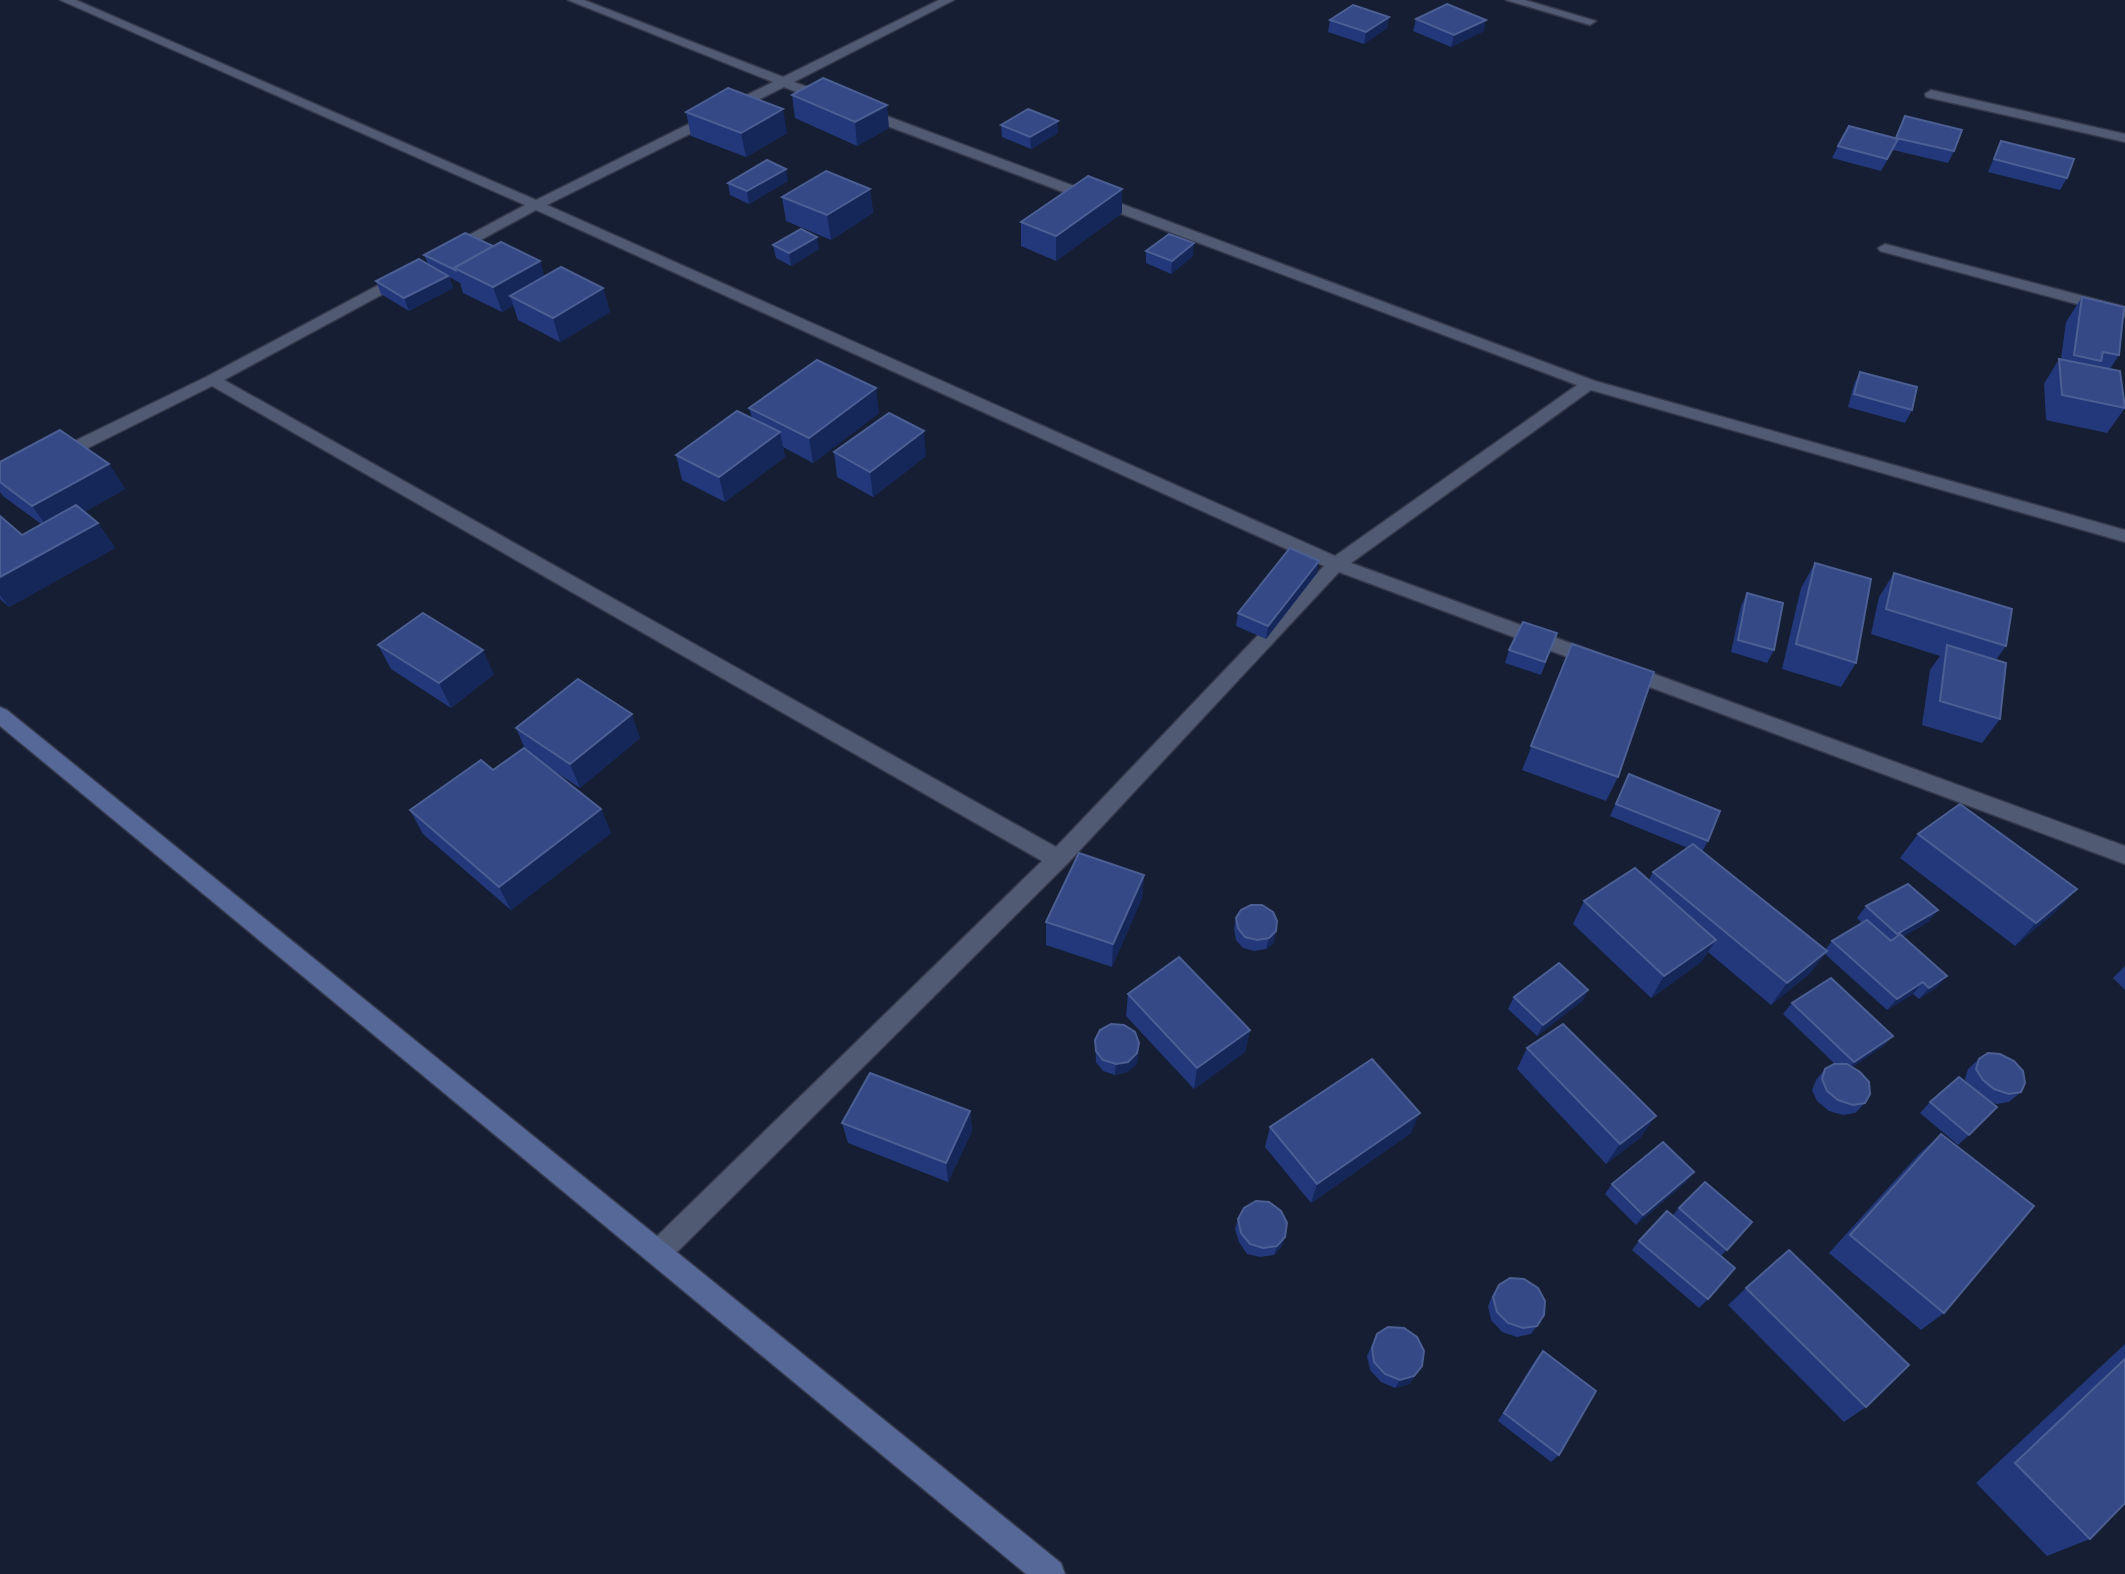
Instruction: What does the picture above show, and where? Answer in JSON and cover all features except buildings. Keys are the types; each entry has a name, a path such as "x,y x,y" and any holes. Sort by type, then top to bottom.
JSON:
{"main road":[{"path":"0,715 1050,1574"}],"street":[{"path":"66,0 536,205 1336,564 2125,855"},
{"path":"574,0 782,82 1588,384 2125,536"},
{"path":"440,257 536,205 948,0"},
{"path":"1512,0 1590,22"},
{"path":"1931,94 2125,138"},
{"path":"1885,248 2125,312"},
{"path":"37,466 212,380 416,270"},
{"path":"212,380 1058,859"},
{"path":"659,1252 1058,859 1336,564 1588,384"}]}
